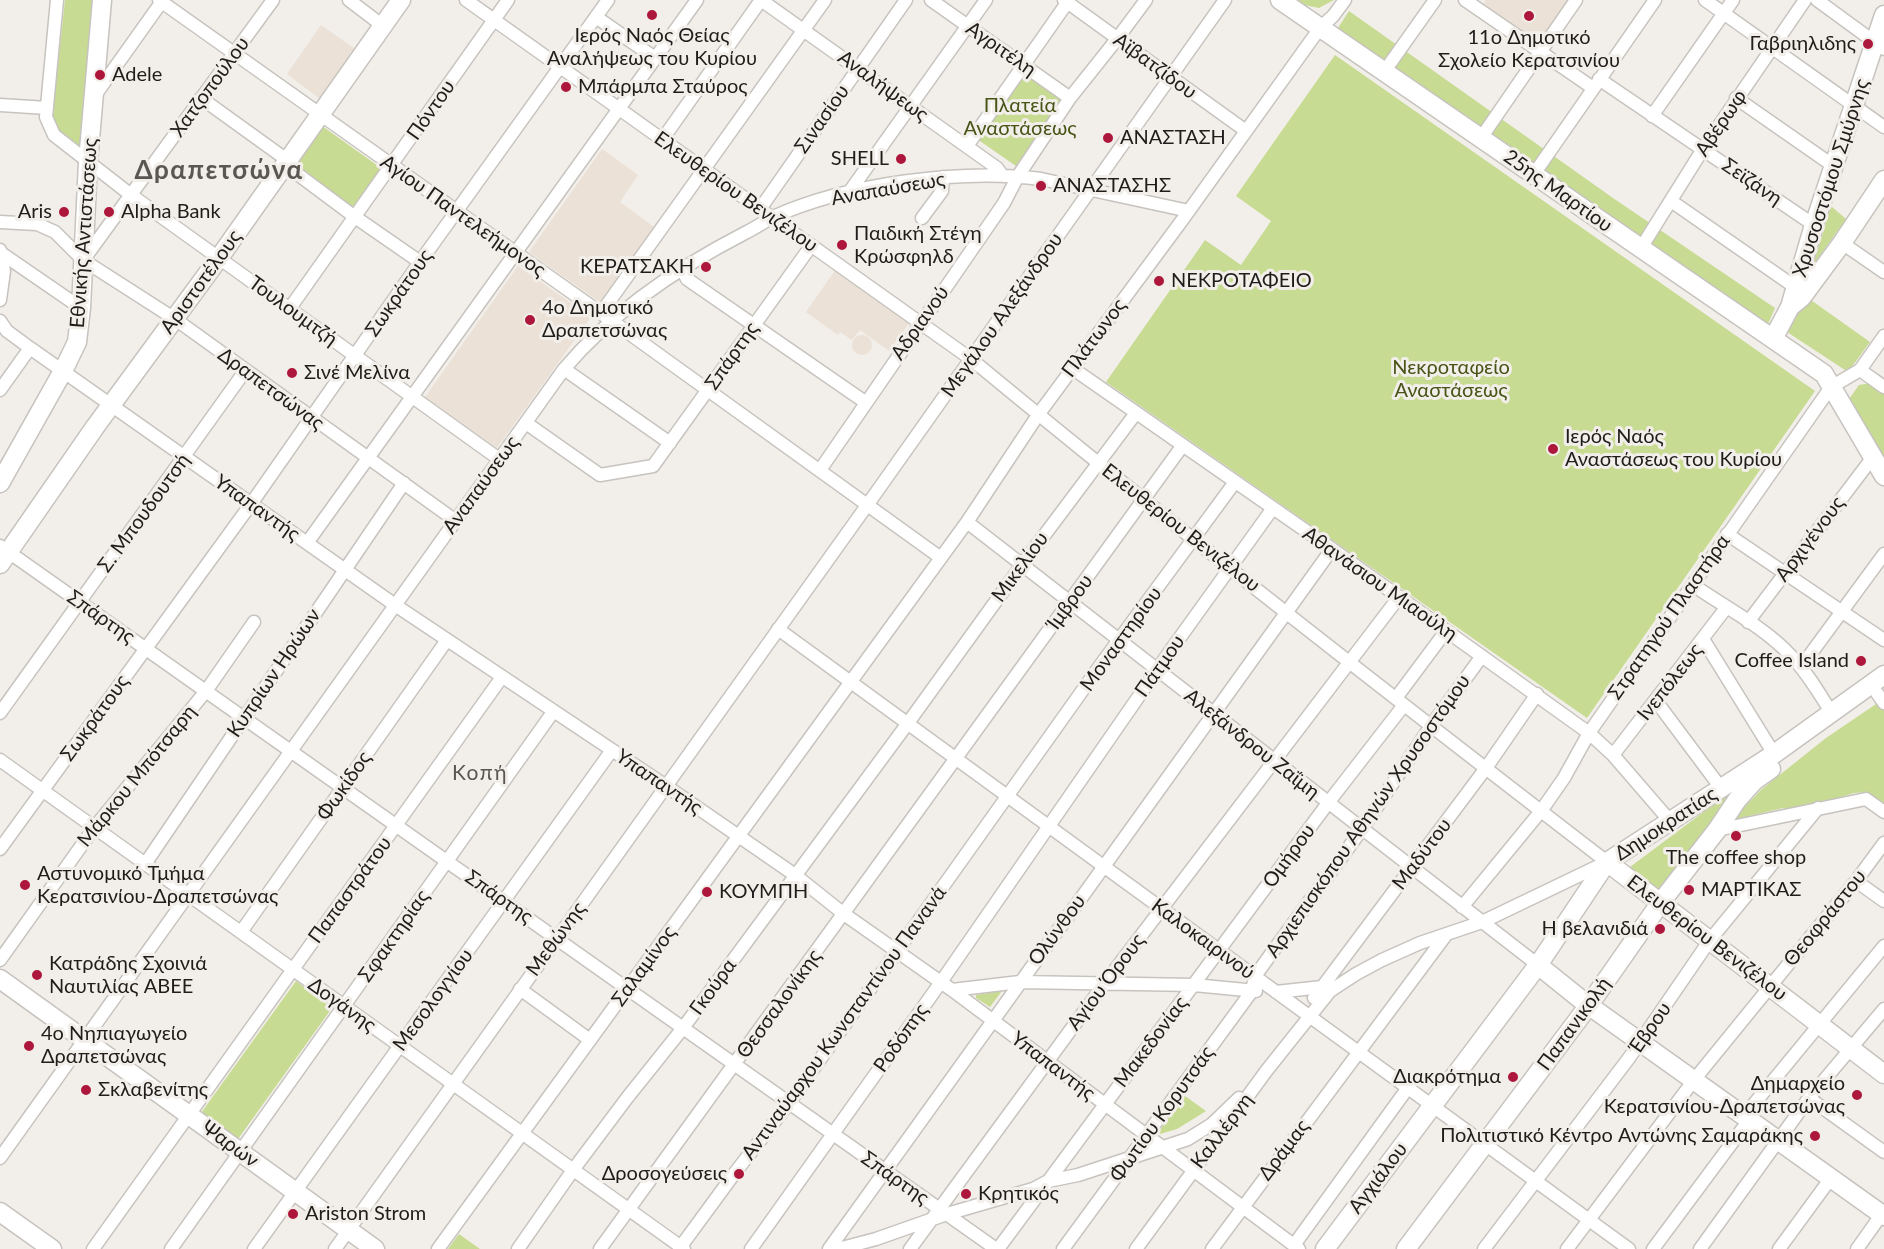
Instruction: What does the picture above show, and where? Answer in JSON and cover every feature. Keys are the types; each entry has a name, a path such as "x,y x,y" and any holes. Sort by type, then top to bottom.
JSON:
{"street":[{"name":"Τουλουμτζή","path":"57,0 46,117 54,135 131,195 499,459"},
{"name":"Εθνικής Αντιστάσεως","path":"0,483 77,342 81,308 88,162 102,0"},
{"name":"Χατζοπούλου","path":"83,260 273,0"},
{"path":"349,0 383,26"},
{"name":"Αριστοτέλους","path":"3,554 219,258 401,0"},
{"name":"Ελευθερίου Βενιζέλου","path":"466,0 971,359 1038,415 1431,726 1884,1074"},
{"name":"Πόντου","path":"290,308 508,0"},
{"name":"Σωκράτους","path":"0,849 251,504 420,262 608,0"},
{"path":"307,543 697,0"},
{"path":"662,140 761,0"},
{"name":"Αναλήψεως","path":"761,0 967,146 997,168 1002,175"},
{"path":"601,313 825,0"},
{"name":"Σινασίου","path":"760,209 906,0"},
{"name":"Αγριτέλη","path":"931,0 1070,98"},
{"path":"850,191 986,0"},
{"name":"Αδριανού","path":"820,470 1004,203 1018,176 1070,98 1146,0"},
{"name":"Μεγάλου Αλεξάνδρου","path":"778,629 1225,0"},
{"name":"25ης Μαρτίου","path":"1280,0 1824,374 1884,476"},
{"name":"Πλάτωνος","path":"850,682 967,522 1072,368 1189,211 1320,28 1345,0"},
{"path":"1384,72 1435,0"},
{"name":"Σεϊζάνη","path":"1465,0 1540,52 1652,116 1814,225"},
{"path":"1481,138 1576,0"},
{"path":"1534,174 1655,0"},
{"path":"1706,0 1884,127"},
{"path":"1652,116 1733,0"},
{"name":"Αβέρωφ","path":"1641,248 1702,149 1805,0"},
{"path":"1817,0 1880,45"},
{"path":"94,96 162,1"},
{"name":"Αγίου Παντελεήμονος","path":"162,1 941,558"},
{"path":"967,146 1066,1"},
{"name":"Αϊβατζίδου","path":"1066,1 1246,131"},
{"name":"Χρυσοστόμου Σμύρνης","path":"1773,339 1790,307 1814,225 1854,106 1880,45 1884,15"},
{"path":"596,16 655,58"},
{"path":"201,98 355,217 420,262"},
{"path":"1736,98 1835,167"},
{"path":"0,105 48,108"},
{"name":"Αναπαύσεως","path":"0,1158 564,369 596,334 612,321 682,269 772,218 850,191 942,177 1002,175 1091,190 1189,211"},
{"path":"922,218 942,190 942,177"},
{"path":"1790,307 1802,297 1842,243 1884,180"},
{"path":"1671,201 1795,287"},
{"name":"Δραπετσώνας","path":"0,222 46,226 83,260 175,319 456,521"},
{"path":"1842,243 1884,272"},
{"name":"Σπάρτης","path":"526,423 600,475 653,466 811,246"},
{"path":"0,300 4,271 1,251"},
{"path":"1,251 81,308"},
{"path":"682,269 687,279 865,402"},
{"name":"Υπαπαντής","path":"4,326 30,348 395,605 795,875 844,914 952,990 1297,1247"},
{"name":"Στρατηγού Πλαστήρα","path":"1462,907 1541,811 1564,778 1589,733 1831,387 1860,370 1884,336"},
{"path":"0,390 30,348"},
{"name":"Αθανάσιου Μιαούλη","path":"1072,368 1332,549 1589,733 1613,755 1670,821"},
{"path":"564,369 670,443"},
{"path":"1860,370 1884,387"},
{"name":"Σ. Μπουδουτσή","path":"0,713 245,371"},
{"name":"Μικελίου","path":"908,723 1136,413"},
{"name":"Ίμβρου","path":"956,759 1183,445"},
{"name":"Αρχιγένους","path":"1748,622 1873,457"},
{"name":"Μοναστηρίου","path":"1008,797 1235,482"},
{"name":"Κυπρίων Ηρώων","path":"145,864 404,483"},
{"name":"Πάτμου","path":"1050,826 1273,508"},
{"name":"Αλεξάνδρου Ζαΐμη","path":"967,522 1538,965"},
{"path":"1727,534 1884,640"},
{"name":"Ολύνθου","path":"829,1249 1332,549"},
{"name":"Σπάρτης","path":"3,554 79,602 997,1249"},
{"path":"1801,667 1884,554"},
{"path":"1693,585 1789,653 1831,712"},
{"path":"1351,662 1399,597"},
{"name":"Ινεπόλεως","path":"1613,755 1726,608"},
{"name":"Μάρκου Μπότσαρη","path":"0,960 94,828 206,691 254,622"},
{"name":"Καλοκαιρινού","path":"778,629 1307,1013 1431,1107 1625,1248"},
{"name":"Μεθώνης","path":"335,1249 778,629"},
{"name":"Ομήρου","path":"1219,951 1328,803 1446,631"},
{"path":"1703,639 1774,754"},
{"name":"Φωκίδος","path":"241,932 447,640"},
{"name":"Αρχιεπισκόπου Αθηνών Χρυσοστόμου","path":"1255,976 1362,829 1431,726 1482,656"},
{"name":"Αγίου Όρους","path":"943,1211 1047,1061 1274,760 1351,662"},
{"name":"Δημοκρατίας","path":"1431,1107 1538,965 1607,862 1774,754 1884,675"},
{"name":"Παπαστράτου","path":"93,1249 502,677"},
{"name":"Σαλαμίνος","path":"438,1249 850,682"},
{"name":"Μαδύτου","path":"1307,1013 1322,987 1486,768 1537,694"},
{"name":"Δημοκρατίας","path":"1661,902 1717,830 1737,800 1754,781 1882,695"},
{"path":"1656,700 1720,788"},
{"name":"Σφακτηρίας","path":"171,1249 553,712"},
{"name":"Γκούρα","path":"518,1249 573,1170 683,1028 908,723"},
{"name":"Μεσολογγίου","path":"254,1249 612,750"},
{"name":"Θεσσαλονίκης","path":"600,1249 956,759"},
{"name":"Δογάνης","path":"0,760 681,1248"},
{"name":"Αντιναύαρχου Κωνσταντίνου Πανανά","path":"681,1248 789,1103 1008,797"},
{"path":"1717,830 1866,799 1884,812"},
{"name":"Έβρου","path":"1484,1249 1641,1042 1710,940 1818,808"},
{"name":"Ροδόπης","path":"751,1249 1050,826"},
{"name":"Θεοφράστου","path":"1567,1249 1694,1080 1856,881 1884,843"},
{"path":"1307,1013 1330,991 1356,974 1411,948 1482,922 1607,862"},
{"path":"1856,881 1884,901"},
{"name":"Παπανικολή","path":"1406,1249 1589,1005 1661,902"},
{"path":"1358,1052 1446,934"},
{"path":"1653,1249 1747,1118 1884,946"},
{"name":"Μακεδονίας","path":"997,1249 1219,951"},
{"path":"1538,965 1589,1005 1883,1214 1857,1249"},
{"name":"Φωτίου Κορυτσάς","path":"1063,1249 1252,991 1255,976"},
{"name":"Ψαρών","path":"0,978 375,1249"},
{"path":"952,990 1020,982 1194,985 1277,992 1322,987"},
{"path":"520,989 590,1040"},
{"path":"1700,1249 1809,1098 1884,1009"},
{"name":"Καλλέργη","path":"1136,1249 1307,1013"},
{"name":"Δράμας","path":"1212,1249 1358,1052"},
{"path":"910,1249 931,1221 943,1211 1033,1189 1048,1181 1078,1175 1188,1139 1212,1124 1267,1070"},
{"path":"1297,1247 1407,1089"},
{"path":"1809,1098 1884,1152"},
{"name":"Αγχιάλου","path":"1325,1249 1431,1107"},
{"path":"1779,1249 1831,1178"},
{"path":"0,1212 52,1249"},
{"path":"838,1249 931,1221"}],"shaded area":[{"name":"11o Δημοτικό Σχολείο Κερατσινίου","path":"1485,0 1568,0 1539,42 1484,4"},
{"path":"321,25 355,49 319,98 287,74"},
{"path":"602,149 638,175 620,202 654,227 601,303 529,252"},
{"path":"518,266 591,317 497,448 425,397"},
{"path":"836,269 910,322 889,351 860,330 852,340 840,332 838,335 806,312"},
{"path":"862,335 869,338 872,345 869,352 862,355 855,352 852,345 855,338"}],"green space":[{"path":"65,0 95,0 81,150 56,129 52,119"},
{"path":"1298,0 1334,0 1319,8 1304,5"},
{"path":"1349,11 1613,198 1775,308 1768,324 1338,32 1338,28"},
{"name":"Νεκροταφείο Αναστάσεως","path":"1335,55 1815,391 1587,718 1106,382 1205,240 1241,265 1271,221 1236,196"},
{"name":"Πλατεία Αναστάσεως","path":"1025,70 1064,97 1016,166 977,139"},
{"path":"322,126 381,168 353,208 294,165"},
{"path":"1831,206 1846,219 1813,265"},
{"path":"1808,298 1870,342 1848,372 1787,332 1789,321"},
{"path":"1871,383 1884,392 1884,465 1844,406 1859,385"},
{"path":"1879,702 1884,709 1884,805 1867,792 1854,793 1789,813 1783,808 1732,820 1762,789 1826,738"},
{"path":"1753,775 1657,894 1626,870"},
{"path":"296,981 332,1008 238,1139 201,1113"},
{"path":"1002,991 990,1007 976,998 976,995"},
{"path":"1185,1096 1206,1111 1177,1129 1160,1134 1159,1131"},
{"path":"459,1234 480,1249 448,1249"}],"place":[{"name":"Ιερός Ναός Θείας Αναλήψεως του Κυρίου","path":"652,15"},
{"name":"11o Δημοτικό Σχολείο Κερατσινίου","path":"1529,16"},
{"name":"Γαβριηλιδης","path":"1868,44"},
{"name":"Adele","path":"100,75"},
{"name":"Μπάρμπα Σταύρος","path":"566,87"},
{"name":"ΑΝΑΣΤΑΣΗ","path":"1108,138"},
{"name":"SHELL","path":"901,159"},
{"name":"ΑΝΑΣΤΑΣΗΣ","path":"1041,186"},
{"name":"Aris","path":"64,212"},
{"name":"Alpha Bank","path":"109,212"},
{"name":"Παιδική Στέγη Κρώσφηλδ","path":"842,245"},
{"name":"ΚΕΡΑΤΣΑΚΗ","path":"706,267"},
{"name":"ΝΕΚΡΟΤΑΦΕΙΟ","path":"1159,281"},
{"name":"4ο Δημοτικό Δραπετσώνας","path":"530,320"},
{"name":"Σινέ Μελίνα","path":"292,373"},
{"name":"Ιερός Ναός Αναστάσεως του Κυρίου","path":"1553,449"},
{"name":"Coffee Island","path":"1861,661"},
{"name":"The coffee shop","path":"1736,836"},
{"name":"Αστυνομικό Τμήμα Κερατσινίου-Δραπετσώνας","path":"25,885"},
{"name":"ΜΑΡΤΙΚΑΣ","path":"1689,890"},
{"name":"ΚΟΥΜΠΗ","path":"707,892"},
{"name":"Η βελανιδιά","path":"1660,929"},
{"name":"Κατράδης Σχοινιά Ναυτιλίας ΑΒΕΕ","path":"37,975"},
{"name":"4ο Νηπιαγωγείο Δραπετσώνας","path":"29,1046"},
{"name":"Διακρότημα","path":"1513,1077"},
{"name":"Σκλαβενίτης","path":"86,1090"},
{"name":"Δημαρχείο Κερατσινίου-Δραπετσώνας","path":"1857,1095"},
{"name":"Πολιτιστικό Κέντρο Αντώνης Σαμαράκης","path":"1815,1136"},
{"name":"Δροσογεύσεις","path":"739,1174"},
{"name":"Κρητικός","path":"966,1194"},
{"name":"Ariston Strom","path":"293,1214"}],"district":[{"name":"Δραπετσώνα","path":"219,171"},
{"name":"Κοπή","path":"480,773"}]}
